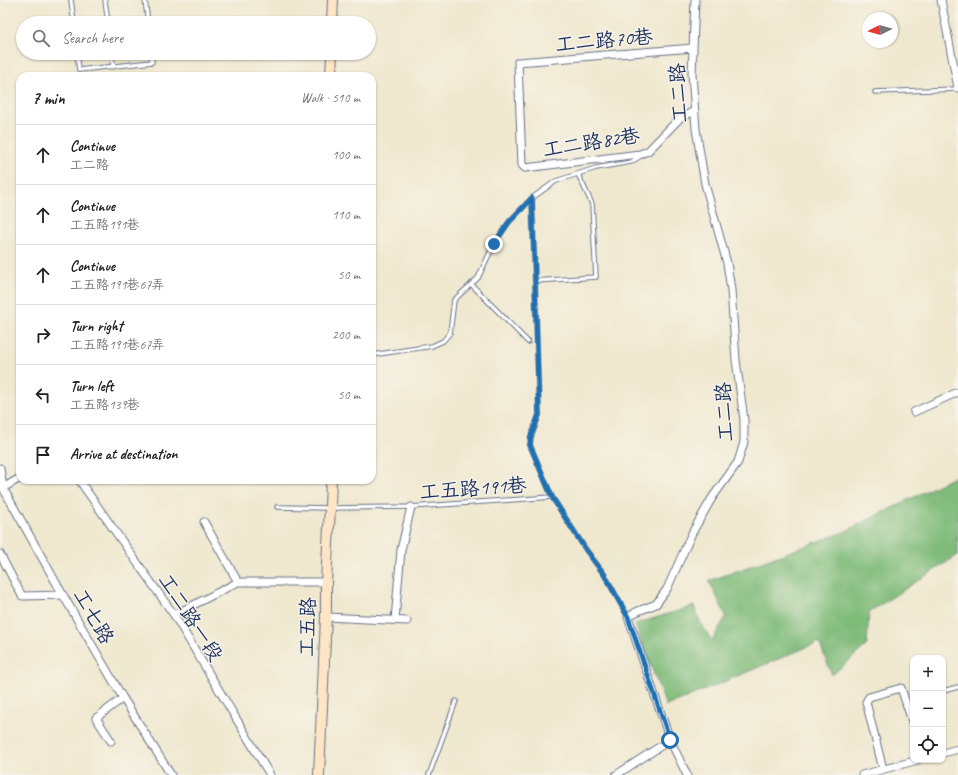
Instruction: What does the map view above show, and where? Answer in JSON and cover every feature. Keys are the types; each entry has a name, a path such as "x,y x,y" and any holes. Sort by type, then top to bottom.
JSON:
{"street":[{"path":"332,16 333,0"},
{"name":"工二路","path":"628,617 656,604 667,589 692,533 712,498 738,462 744,442 744,420 736,360 727,263 705,184 694,111 692,74 695,0"},
{"path":"941,0 958,89"},
{"name":"工二路70巷","path":"525,168 522,165 518,62 693,48"},
{"path":"331,72 332,60"},
{"name":"工二路82巷","path":"525,168 648,152 679,120 694,111"},
{"path":"914,412 958,392"},
{"name":"工七路","path":"0,468 3,488 123,698 171,775"},
{"path":"3,488 16,480"},
{"name":"工二路一段","path":"82,484 174,615 270,775"},
{"name":"工五路","path":"319,775 331,484"},
{"path":"395,620 401,550 411,507"},
{"path":"204,522 238,582"},
{"path":"0,554 22,596 63,595"},
{"path":"174,615 238,582 326,582"},
{"path":"326,617 407,621"},
{"path":"628,617 670,740 687,775"},
{"path":"882,770 866,702 869,697 901,688 910,715"},
{"path":"111,741 96,718 123,698"},
{"path":"616,775 670,740"},
{"path":"946,752 958,749"},
{"path":"862,775 910,762"}],"lane":[{"path":"71,0 73,16"},
{"path":"106,0 107,16"},
{"path":"145,0 147,16"},
{"path":"78,60 79,70 152,62 152,60"},
{"path":"112,60 113,67"},
{"path":"875,92 958,89"},
{"path":"376,354 432,346 443,341 450,333 454,300 478,278 494,244 509,222 532,198 556,181 596,168 631,162 648,152"},
{"path":"535,281 596,277 592,204 578,174"},
{"path":"532,198 539,415 531,436 530,445 552,497"},
{"path":"471,284 528,342"},
{"name":"工五路191巷","path":"277,507 411,507 552,497 586,550 604,574 628,617"},
{"path":"946,690 958,687"},
{"path":"428,775 456,702"}],"green space":[{"path":"958,475 958,555 869,612 867,645 832,675 819,642 666,706 635,624 694,606 700,622 712,641 726,616 709,581 844,532"}],"route":[{"path":"494,244 509,222 532,198 539,415 531,436 530,445 552,497 586,550 604,574 628,617 670,740"}]}
